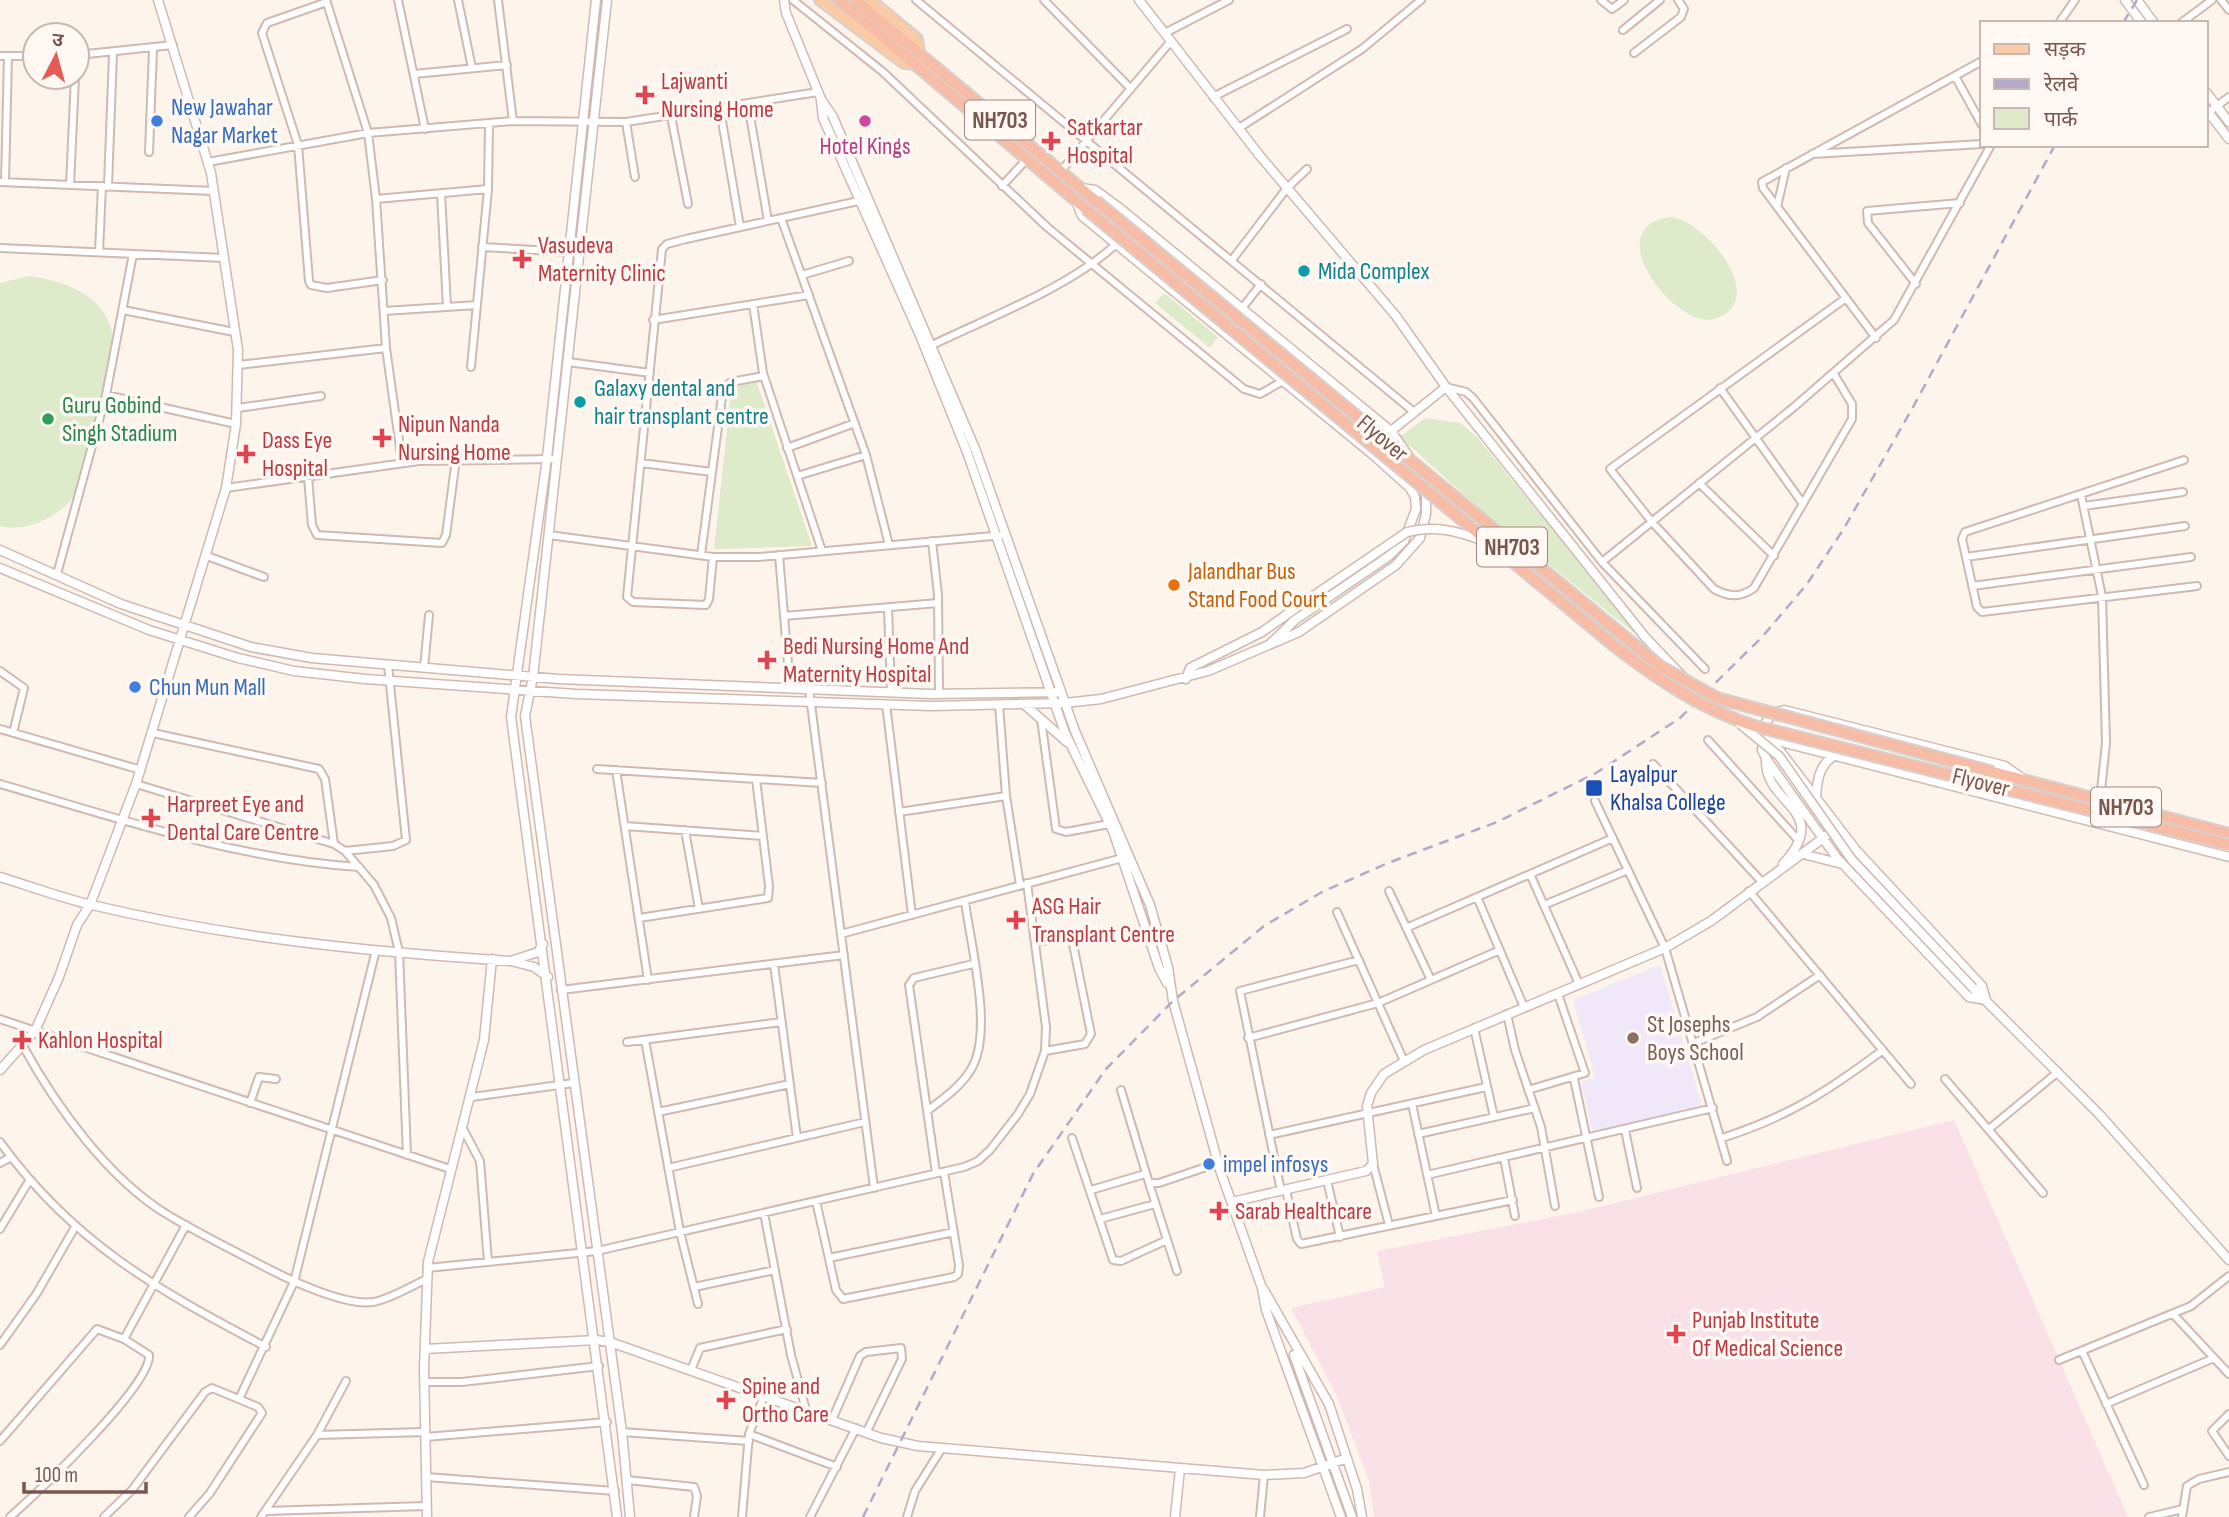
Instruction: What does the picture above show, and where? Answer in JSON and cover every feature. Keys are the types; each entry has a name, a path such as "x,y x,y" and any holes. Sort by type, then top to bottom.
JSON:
{"highway":[{"name":"NH703","path":"839,0 903,44"},
{"name":"NH703","path":"855,0 1026,160 1076,201"},
{"name":"NH703","path":"918,58 1081,188"},
{"name":"Flyover","path":"1081,188 1523,556 1660,666 1717,698 1749,708 2024,779"},
{"name":"Flyover","path":"1076,201 1660,682 1733,719 2229,845"},
{"name":"NH703","path":"2024,779 2229,834"}],"main road":[{"path":"820,0 904,63 918,58 917,39 870,0"}],"street":[{"path":"0,1070 35,1031 60,977 77,925 90,905 136,784 182,640 226,488 236,424 238,365 214,191 208,163 158,0"},
{"path":"398,0 425,128"},
{"path":"458,0 472,68"},
{"path":"498,0 513,121"},
{"path":"596,0 547,458 511,717 607,1422 617,1517"},
{"path":"607,0 533,677 525,716 622,1432 630,1517"},
{"path":"784,0 786,13 819,96 823,118 864,199 928,347 1000,535 1056,692 1065,703 1126,857 1159,968 1169,986 1218,1163 1262,1288 1266,1310 1341,1517"},
{"path":"793,0 883,72 1002,186 1091,265 1251,394 1260,394 1283,381"},
{"path":"916,0 1414,412"},
{"path":"1044,0 1131,89"},
{"name":"Flyover","path":"1139,0 1287,188 1396,316 1446,387 1482,428 1645,637 1688,683"},
{"path":"1165,33 1229,0"},
{"path":"1239,128 1362,50 1421,0"},
{"path":"1601,0 1612,9 1624,0"},
{"path":"1623,30 1660,0"},
{"path":"1634,53 1681,17 1684,9 1678,0"},
{"path":"2060,20 2075,0"},
{"path":"2125,0 2141,21"},
{"path":"2137,0 2153,21"},
{"path":"2184,21 2212,0"},
{"path":"2221,0 2229,10"},
{"path":"383,280 327,288 311,285 298,145 263,39 263,28 267,23 326,1 368,133 383,280 386,348 402,462"},
{"path":"1213,97 1347,29"},
{"path":"1061,171 1171,41"},
{"path":"91,54 173,45"},
{"path":"149,152 153,48"},
{"path":"99,252 113,53"},
{"path":"4,56 8,118 3,182 214,191"},
{"path":"1876,338 1761,185 1764,179 1980,62"},
{"path":"414,74 507,65"},
{"path":"1955,76 1980,121"},
{"path":"70,184 74,91"},
{"path":"2208,95 2229,122"},
{"path":"208,163 368,133 513,121 626,121 819,96"},
{"path":"2208,110 2229,97"},
{"path":"748,104 768,221"},
{"path":"720,109 740,227"},
{"path":"2208,111 2229,139"},
{"path":"671,116 688,204"},
{"path":"0,118 8,118"},
{"path":"626,121 635,177"},
{"path":"471,367 488,189 489,123"},
{"path":"1810,154 1980,144"},
{"path":"1602,562 1834,374 1894,320 1990,147"},
{"path":"1002,186 1026,160"},
{"path":"1777,207 1786,168"},
{"path":"1232,260 1287,188 1307,169"},
{"path":"0,568 92,607 182,640 294,671 390,681 528,691 811,702 1025,705 1101,699 1185,679 1299,632 1396,565 1420,538 1426,514 1426,496 1410,458 1391,431 1121,209 1095,190 1081,188"},
{"path":"376,199 488,189"},
{"path":"441,193 447,307"},
{"path":"713,557 709,599 706,605 633,602 627,594 662,249 667,244 864,199"},
{"path":"1076,201 1082,216 1371,454 1410,488 1415,497 1416,509 1404,541 1388,556 1289,625 1270,644"},
{"path":"1916,284 1868,223 1867,211 1959,203"},
{"path":"781,218 866,455 889,545"},
{"path":"928,347 1091,265 1116,244"},
{"path":"482,247 569,252"},
{"path":"0,248 224,258"},
{"path":"57,574 106,395 132,254"},
{"path":"802,275 849,261"},
{"path":"1243,307 1261,284"},
{"path":"653,320 809,295"},
{"path":"1834,374 1852,404 1852,419 1754,588 1745,595 1724,594 1714,589 1611,473 1612,465 1846,298"},
{"path":"753,304 764,376 822,551"},
{"path":"384,311 477,305"},
{"path":"123,310 234,332"},
{"path":"238,365 386,348"},
{"path":"568,362 650,373"},
{"path":"701,555 723,388 730,382 764,376"},
{"path":"1371,454 1391,431 1446,387 1466,392 1602,562 1705,670"},
{"path":"1720,388 1803,504"},
{"path":"106,395 236,424"},
{"path":"238,408 321,396"},
{"path":"787,448 855,423"},
{"path":"797,476 866,455"},
{"path":"308,477 312,525 317,535 442,543 446,535 456,459"},
{"path":"226,488 402,462 557,459"},
{"path":"2184,460 1965,532 1962,539 1977,607 1989,613 2102,596 2197,586"},
{"path":"641,463 712,472"},
{"path":"1699,483 1774,556"},
{"path":"2084,506 2183,492"},
{"path":"2081,495 2102,596 2106,743 2100,800"},
{"path":"1966,557 2185,526"},
{"name":"Flyover","path":"1185,679 1190,668 1262,632 1407,532 1424,527 1441,528 1494,544"},
{"path":"549,535 713,557 779,555 1000,535"},
{"path":"932,541 938,603 939,694"},
{"path":"0,550 103,597 186,626 251,647 312,658 533,677 891,693 1056,692"},
{"path":"779,555 790,688"},
{"path":"207,556 264,577"},
{"path":"1972,586 2191,557"},
{"path":"784,616 938,603"},
{"path":"888,607 891,693"},
{"path":"424,668 429,615"},
{"path":"345,851 393,846 406,840 388,665"},
{"path":"0,671 24,688 13,733"},
{"path":"809,689 874,1188"},
{"path":"1056,692 1055,703 1072,746 1126,857"},
{"path":"886,704 912,915"},
{"path":"427,1268 597,1251 940,1173 978,1161 990,1150 1030,1094 1045,1051 1046,1027 1037,942 1006,796 999,705"},
{"path":"1025,705 1072,746"},
{"path":"1771,876 1801,843 1801,827 1795,811 1767,772 1762,737 1766,722 1773,713 1784,709 2005,766 2024,779"},
{"path":"1041,719 1056,829 1066,832 1109,824"},
{"name":"Flyover","path":"1733,719 1779,756 1852,860 1986,1000"},
{"path":"0,729 141,770"},
{"path":"153,733 320,769 326,779 334,844"},
{"path":"1762,737 2229,857"},
{"path":"1762,737 1780,751 1838,827 1982,986 1986,1000 2099,1114 2229,1260"},
{"path":"1708,740 1801,843"},
{"path":"1816,798 1821,770 1835,755"},
{"path":"1766,758 1845,866 1969,997 1986,1000"},
{"path":"1653,764 1762,882"},
{"path":"597,769 822,783"},
{"path":"616,770 648,979"},
{"path":"639,918 768,898 756,779"},
{"path":"0,784 122,820 274,858 359,867"},
{"path":"136,784 334,844 345,851 359,867 385,903 399,952 407,1155"},
{"path":"899,812 1006,796"},
{"path":"1595,801 1665,947 1727,1161"},
{"path":"625,826 763,836"},
{"path":"1390,1225 1373,1164 1367,1114 1371,1093 1384,1073 1474,1028 1665,947 1711,921 1838,827"},
{"path":"685,830 699,909"},
{"path":"1406,928 1613,838"},
{"path":"1803,854 1845,866"},
{"path":"841,934 1126,857"},
{"path":"1544,905 1628,870"},
{"path":"1531,874 1578,984"},
{"path":"0,877 90,905 301,943 511,961 534,967 548,977"},
{"path":"1389,891 1431,980"},
{"path":"1749,891 1911,1084"},
{"path":"1477,897 1524,1007"},
{"path":"927,1111 960,1084 972,1069 980,1047 981,1024 965,901"},
{"path":"1338,912 1404,1061"},
{"path":"1037,942 1065,937 1072,939 1091,1034 1089,1042 1085,1044 1045,1051"},
{"path":"511,961 538,952 543,944"},
{"path":"239,1399 266,1347 293,1282 333,1131 376,950"},
{"path":"1248,1038 1378,1003 1500,950"},
{"path":"561,990 844,955"},
{"path":"427,1517 424,1382 427,1268 450,1169 472,1097 488,1016 492,960"},
{"path":"1359,960 1240,990 1269,1135 1299,1242 1308,1244 1513,1200"},
{"path":"774,964 797,1138"},
{"path":"816,1201 829,1258 840,1296 844,1299 954,1277 959,1270 954,1232 927,1111 909,985 914,978 973,964"},
{"path":"1694,1043 1757,1017 1821,975"},
{"path":"1528,1090 1574,1079 1583,1075 1586,1069 1558,994"},
{"path":"1507,1014 1535,1108 1555,1206"},
{"path":"0,1019 450,1169"},
{"path":"627,1042 782,1022"},
{"path":"1474,1028 1494,1117"},
{"path":"645,1040 680,1232 698,1304"},
{"path":"23,1046 45,1086 79,1131 132,1188 186,1225 293,1282 358,1302 373,1302 427,1279"},
{"path":"1722,1138 1785,1116 1884,1051"},
{"path":"1989,1129 2057,1072"},
{"path":"250,1103 259,1077 276,1079"},
{"path":"1574,1079 1599,1197"},
{"path":"1945,1079 2043,1193"},
{"path":"472,1097 574,1083"},
{"path":"658,1112 790,1084"},
{"path":"1269,1135 1486,1087"},
{"path":"1121,1090 1144,1174 1177,1271"},
{"path":"1412,1104 1436,1216"},
{"path":"1418,1133 1535,1108"},
{"path":"1427,1175 1713,1108"},
{"path":"668,1168 865,1122"},
{"path":"462,1127 480,1161 488,1262"},
{"path":"1625,1130 1637,1188"},
{"path":"1072,1138 1111,1257 1116,1262 1167,1240"},
{"path":"0,1142 29,1181 75,1227 154,1285 266,1347"},
{"path":"0,1163 11,1157"},
{"path":"1504,1158 1516,1216"},
{"path":"1149,1183 1160,1183 1218,1163"},
{"path":"1232,1202 1366,1171 1373,1164"},
{"path":"1091,1190 1144,1174"},
{"path":"1327,1180 1340,1237"},
{"path":"0,1229 29,1181"},
{"path":"1100,1219 1155,1205"},
{"path":"764,1213 806,1410"},
{"path":"124,1339 186,1225"},
{"path":"0,1345 37,1293 75,1227"},
{"path":"829,1258 954,1232"},
{"path":"694,1287 775,1270"},
{"path":"2059,1360 2174,1314 2205,1298 2229,1276"},
{"path":"1262,1288 1329,1404 1347,1458 1362,1517"},
{"path":"2174,1314 2229,1374"},
{"path":"0,1441 92,1332 104,1329 146,1351 150,1359 134,1387 57,1476 10,1517"},
{"path":"691,1370 700,1348 787,1329"},
{"path":"1286,1332 1352,1517"},
{"path":"425,1349 596,1340 610,1342 900,1443 942,1448 1289,1476 1347,1458"},
{"path":"832,1420 860,1356 866,1352 901,1348 902,1359 867,1431"},
{"path":"2082,1351 2144,1485"},
{"path":"2106,1404 2214,1358"},
{"path":"424,1382 462,1382 599,1366"},
{"path":"263,1514 317,1435 346,1381"},
{"path":"104,1517 132,1490 205,1392 212,1388 258,1408 261,1418 190,1517"},
{"path":"742,1517 749,1438 764,1395"},
{"path":"2229,1414 2211,1432 2229,1455"},
{"path":"317,1435 425,1434 607,1422"},
{"path":"810,1517 856,1428"},
{"path":"622,1432 749,1438 837,1467"},
{"path":"907,1517 915,1490 942,1448"},
{"path":"1175,1517 1180,1469"},
{"path":"2149,1517 2182,1513 2185,1493 2192,1482 2229,1472"},
{"path":"1260,1517 1264,1475"},
{"path":"426,1476 615,1491"},
{"path":"627,1480 694,1487 697,1496 694,1517"},
{"path":"263,1514 426,1506"}],"shaded area":[{"name":"St Josephs Boys School","path":"1660,965 1702,1105 1593,1133 1581,1082 1595,1077 1573,1000"},
{"name":"Punjab Institute Of Medical Science","path":"1954,1120 2128,1517 1374,1517 1369,1481 1337,1396 1291,1308 1385,1287 1377,1251 1574,1213"}],"green space":[{"path":"1670,217 1684,221 1700,231 1727,262 1735,280 1737,296 1730,310 1714,319 1698,318 1681,309 1664,294 1650,276 1641,257 1640,239 1649,225"},
{"name":"Guru Gobind Singh Stadium","path":"29,276 59,282 98,305 112,331 113,348 78,490 64,507 44,520 22,527 0,526 0,283"},
{"path":"1164,293 1218,337 1210,348 1155,303"},
{"path":"756,380 812,546 714,549 732,384"},
{"path":"1425,418 1460,423 1477,437 1642,639 1481,510 1400,437"}],"railway":[{"path":"2124,21 2137,0"},
{"path":"863,1517 1033,1174 1106,1069 1173,1001 1264,926 1322,892 1388,863 1497,822 1596,773 1680,718 1763,636 1807,584 1843,530 2054,147"}],"place":[{"name":"Lajwanti Nursing Home","path":"645,95"},
{"name":"New Jawahar Nagar Market","path":"157,121"},
{"name":"Hotel Kings","path":"865,121"},
{"name":"Satkartar Hospital","path":"1051,141"},
{"name":"Vasudeva Maternity Clinic","path":"522,259"},
{"name":"Mida Complex","path":"1304,271"},
{"name":"Galaxy dental and hair transplant centre","path":"580,402"},
{"name":"Guru Gobind Singh Stadium","path":"48,419"},
{"name":"Nipun Nanda Nursing Home","path":"382,438"},
{"name":"Dass Eye Hospital","path":"246,454"},
{"name":"Jalandhar Bus Stand Food Court","path":"1174,585"},
{"name":"Bedi Nursing Home And Maternity Hospital","path":"767,660"},
{"name":"Chun Mun Mall","path":"135,687"},
{"name":"Layalpur Khalsa College","path":"1594,788"},
{"name":"Harpreet Eye and Dental Care Centre","path":"151,818"},
{"name":"ASG Hair Transplant Centre","path":"1016,920"},
{"name":"St Josephs Boys School","path":"1633,1038"},
{"name":"Kahlon Hospital","path":"22,1040"},
{"name":"impel infosys","path":"1209,1164"},
{"name":"Sarab Healthcare","path":"1219,1211"},
{"name":"Punjab Institute Of Medical Science","path":"1676,1334"},
{"name":"Spine and Ortho Care","path":"726,1400"}]}
